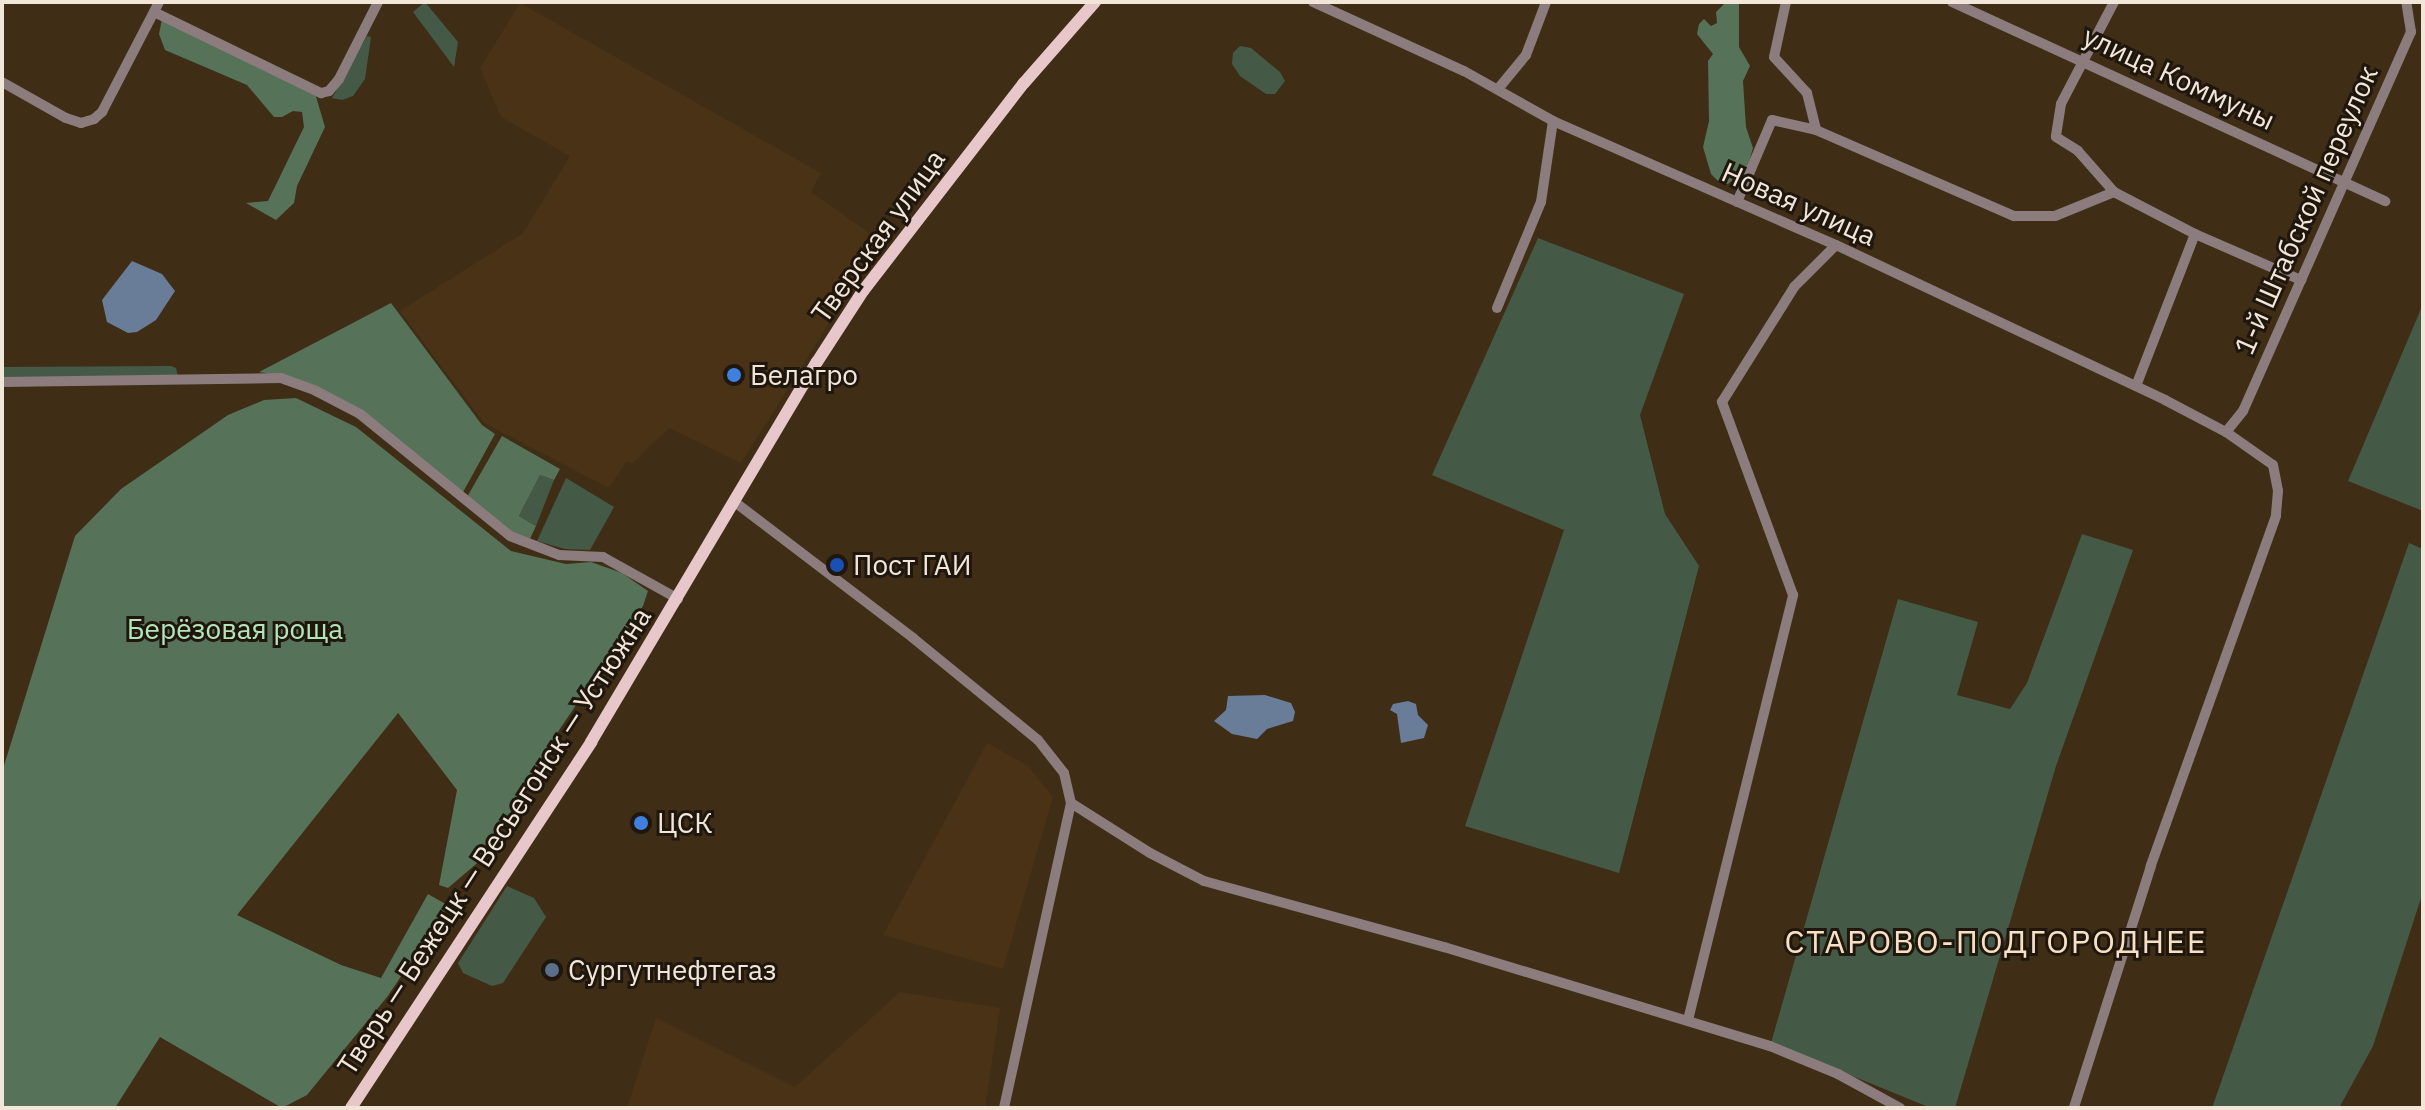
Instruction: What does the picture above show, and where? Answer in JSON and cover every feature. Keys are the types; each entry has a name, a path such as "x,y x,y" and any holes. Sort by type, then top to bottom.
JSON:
{"main road":[{"name":"Тверская улица","path":"678,599 817,362 881,267 1024,83 1095,2"},
{"name":"Тверь — Бежецк — Весьегонск — Устюжна","path":"351,1108 550,806 678,599"}],"street":[{"path":"2,82 66,118 87,123 102,112 157,7 284,77 321,93 329,91 339,79 378,2"},
{"name":"Новая улица","path":"1313,2 1371,26 1498,89 1553,121 1836,245 2136,386 2226,432 2263,455 2273,465 2278,491 2276,516 2151,866 2074,1108"},
{"path":"1498,89 1526,55 1546,2"},
{"path":"1786,2 1774,57 1807,93 1816,130"},
{"name":"улица Коммуны","path":"1952,2 2087,61 2385,201"},
{"path":"2114,2 2087,61 2061,104 2056,137 2078,151 2114,192 2195,234 2301,280"},
{"name":"1-й Штабской переулок","path":"2226,432 2243,411 2411,32 2406,2"},
{"path":"1737,202 1772,120 1816,130 2014,216 2055,216 2114,192"},
{"path":"1497,308 1541,202 1553,121"},
{"path":"2136,386 2195,234"},
{"path":"1688,1020 1793,595 1722,402 1794,287 1836,245"},
{"path":"2,382 281,378 316,391 360,414 510,536 559,555 603,557 678,599"},
{"path":"736,503 913,638 1044,745 1064,773 1071,803 1004,1108"},
{"path":"1071,803 1150,853 1204,881 1770,1046 1838,1074 1900,1108"}],"shaded area":[{"path":"520,3 821,173 811,192 881,241 741,463 669,428 633,463 626,462 609,488 484,423 400,311 523,233 570,156 501,117 480,68"},
{"path":"987,743 1027,765 1053,797 1003,969 883,935"},
{"path":"900,992 1000,1008 985,1108 627,1108 656,1018 795,1087"}],"green space":[{"path":"425,2 458,42 454,67 413,12"},
{"path":"1726,2 1739,2 1739,47 1750,66 1743,81 1746,127 1753,148 1747,169 1728,184 1720,183 1711,174 1703,147 1709,121 1708,61 1713,54 1697,34 1699,24 1704,19 1711,26 1717,23 1716,12"},
{"path":"162,19 315,93 325,127 297,186 294,203 276,220 246,203 268,201 304,127 302,112 293,111 282,117 274,117 247,85 165,50 159,34"},
{"path":"367,36 371,37 365,79 353,96 342,100 332,98"},
{"path":"1240,46 1251,48 1280,72 1285,81 1275,94 1266,94 1240,76 1232,64 1233,53"},
{"path":"1538,238 1684,294 1640,415 1665,514 1699,566 1619,873 1465,826 1564,530 1432,475"},
{"path":"391,303 482,425 495,434 462,494 361,411 283,376 259,372"},
{"path":"2423,304 2423,511 2348,481"},
{"path":"2,367 176,368 178,376 2,379"},
{"name":"Берёзовая роща","path":"296,398 356,427 511,551 566,564 591,562 622,573 648,591 643,606 547,748 489,853 448,888 439,885 457,790 398,713 237,915 341,965 381,978 428,894 449,906 387,997 307,1095 282,1108 160,1037 115,1108 2,1108 2,772 75,536 121,489 228,415 264,400"},
{"path":"502,436 560,469 554,480 540,475 519,516 536,526 528,543 510,534 467,497"},
{"path":"540,475 554,480 536,526 519,516"},
{"path":"566,478 614,507 590,550 565,549 537,541"},
{"path":"2082,534 2133,550 2056,766 1955,1108 1931,1108 1771,1043 1898,599 1978,622 1957,695 2010,709 2027,683"},
{"path":"2409,543 2423,549 2423,892 2373,1046 2339,1108 2212,1108"},
{"path":"507,886 534,898 546,917 503,983 492,986 463,973 458,963"}],"water":[{"path":"132,261 162,274 175,291 156,320 137,332 128,333 107,322 102,300"},
{"path":"1265,695 1291,703 1295,712 1293,721 1267,729 1257,739 1232,734 1214,721 1226,710 1228,696"},
{"path":"1408,701 1416,704 1418,715 1428,725 1424,738 1401,743 1397,714 1390,710 1393,704"}],"place":[{"name":"Белагро","path":"734,375"},
{"name":"Пост ГАИ","path":"837,565"},
{"name":"ЦСК","path":"641,823"},
{"name":"Сургутнефтегаз","path":"552,970"}],"district":[{"name":"СТАРОВО-ПОДГОРОДНЕЕ","path":"1996,941"}]}
